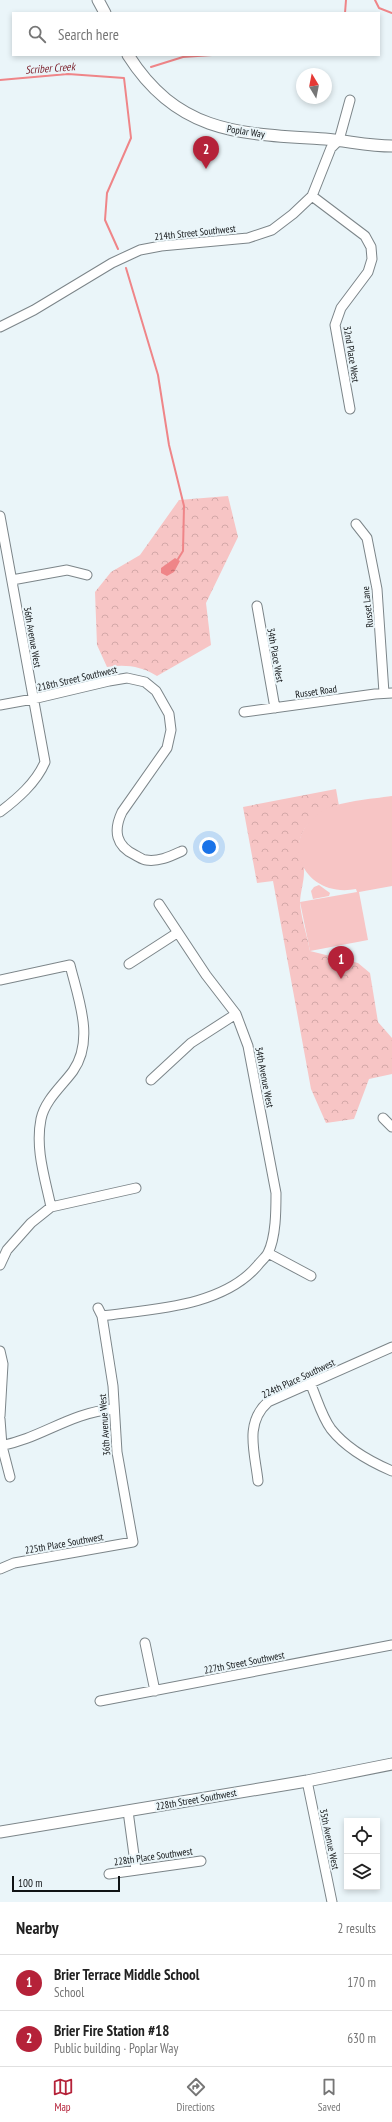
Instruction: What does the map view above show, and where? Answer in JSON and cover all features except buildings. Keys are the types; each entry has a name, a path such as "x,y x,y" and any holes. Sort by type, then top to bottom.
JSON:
{"main road":[{"path":"98,0 104,12"},
{"name":"Poplar Way","path":"129,56 152,87 163,98 190,115 228,129 279,136 339,140 380,146 392,146"},
{"name":"228th Street Southwest","path":"0,1832 307,1781 392,1764"}],"street":[{"name":"214th Street Southwest","path":"0,327 34,310 112,263 140,250 161,246 248,238 272,230 293,214 312,196 331,148 339,140 350,100"},
{"name":"32nd Place West","path":"312,196 365,236 371,246 372,259 368,272 341,308 335,325 350,409"},
{"name":"36th Avenue West","path":"0,516 2,539 12,580 32,700 45,762 40,775 0,812"},
{"name":"Russet Lane","path":"356,524 367,538 377,589 388,693"},
{"path":"12,580 67,570 87,575"},
{"name":"34th Place West","path":"257,606 274,708"},
{"name":"218th Street Southwest","path":"0,705 32,700 109,680 127,678 145,682 156,691 169,714 171,730 167,748 122,812 117,823 117,836 125,850 145,860 166,859 182,851"},
{"name":"Russet Road","path":"244,712 388,693"},
{"name":"34th Avenue West","path":"159,904 176,933 236,1014 248,1046 276,1193 276,1217 268,1253"},
{"path":"129,964 176,933"},
{"path":"0,980 70,965 84,1024 82,1048 74,1070 57,1089 41,1117 40,1153 51,1207"},
{"path":"151,1080 191,1043 236,1014"},
{"path":"383,1118 392,1127"},
{"path":"0,1264 7,1250 31,1223 51,1207 136,1188"},
{"name":"36th Avenue West","path":"133,1542 117,1452 113,1408 113,1386 100,1312 146,1310 184,1304 210,1297 237,1285 254,1270 268,1253"},
{"path":"268,1253 311,1276"},
{"name":"224th Place Southwest","path":"258,1481 252,1428 259,1410 268,1402 311,1385 392,1347"},
{"path":"0,1351 3,1364 0,1418 1,1446 10,1477"},
{"path":"311,1385 332,1430 351,1448 378,1465 392,1471"},
{"path":"1,1446 31,1437 70,1418 93,1411 113,1408"},
{"name":"225th Place Southwest","path":"0,1569 14,1563 133,1542"},
{"path":"145,1644 155,1691"},
{"name":"227th Street Southwest","path":"100,1701 392,1645"},
{"name":"35th Avenue West","path":"307,1781 332,1902"},
{"path":"128,1811 136,1870"},
{"name":"228th Place Southwest","path":"109,1874 201,1861"}],"green space":[{"path":"228,496 238,537 206,603 211,645 157,676 139,668 120,666 107,667 97,645 95,592 111,572 140,555 179,500"},
{"path":"336,789 339,806 324,811 312,820 306,826 300,840 299,852 304,869 300,899 302,915 310,951 358,963 370,973 378,1022 392,1038 392,1074 369,1079 354,1119 326,1123 311,1089 273,881 257,883 243,807"},
{"path":"392,796 392,886 359,892 368,940 310,951 300,902 357,892 356,889 338,890 323,885 311,877 302,865 299,852 300,838 307,824 321,812 336,805"},
{"path":"319,885 330,893 329,896 313,899 311,891 314,887"}],"water":[{"path":"175,558 180,561 174,572 167,576 161,573 161,568"}],"waterway":[{"name":"Scriber Creek","path":"345,12 346,0"},
{"name":"Scriber Creek","path":"375,0 379,8 392,13"},
{"name":"Scriber Creek","path":"151,67 183,57 198,56"},
{"path":"0,80 68,74 124,78 131,138 107,193 105,220 118,249"},
{"path":"126,268 158,375 169,445 184,506 183,551 178,559"}],"place":[{"name":"Brier Fire Station #18","path":"206,169"},
{"name":"Brier Terrace Middle School","path":"341,979"}]}
